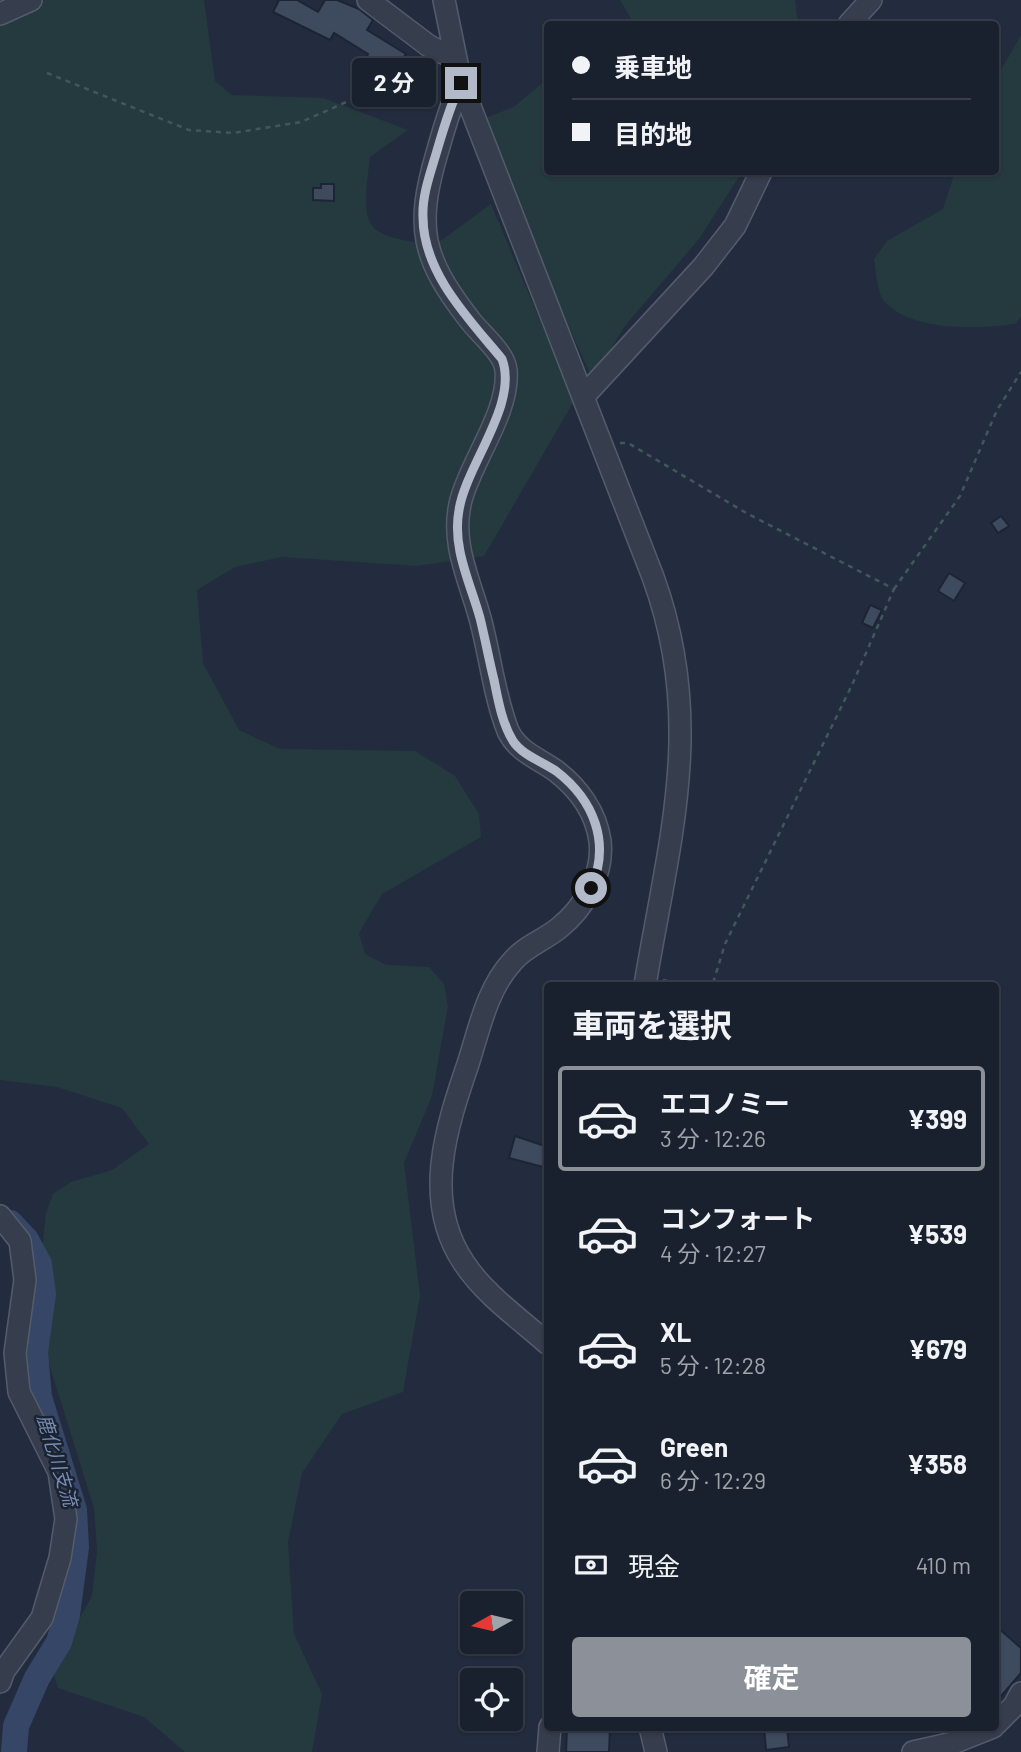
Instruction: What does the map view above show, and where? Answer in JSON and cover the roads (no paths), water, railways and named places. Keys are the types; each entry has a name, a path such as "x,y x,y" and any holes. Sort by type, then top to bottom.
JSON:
{"street":[{"path":"0,14 31,0"},
{"path":"368,0 439,53 454,58"},
{"path":"444,0 461,83 662,601 674,643 681,694 679,792 646,982"},
{"path":"852,21 871,0"},
{"path":"461,83 451,104 427,185 424,232 428,252 446,285 502,359 506,369 500,404 460,503 457,526 461,559 480,617 508,731 514,743 555,771 582,797 596,822 601,852 597,874 575,912 558,929 521,953 497,983 449,1119 440,1165 441,1188 446,1221 464,1263 486,1289 544,1340"},
{"path":"583,397 703,267 735,226 760,175"},
{"path":"0,1216 20,1241 25,1280 15,1353 19,1392 59,1472 66,1519 60,1558 42,1618 4,1671 0,1682"},
{"path":"999,1721 1014,1706 1021,1693"},
{"path":"548,1752 550,1731"},
{"path":"651,1731 656,1752"},
{"path":"913,1752 953,1743 982,1731"}],"waterway":[{"name":"鹿化川支流","path":"10,1223 26,1240 39,1264 43,1294 35,1352 39,1397 74,1510 76,1547 67,1615 59,1642 37,1678 16,1726 14,1752"}]}
